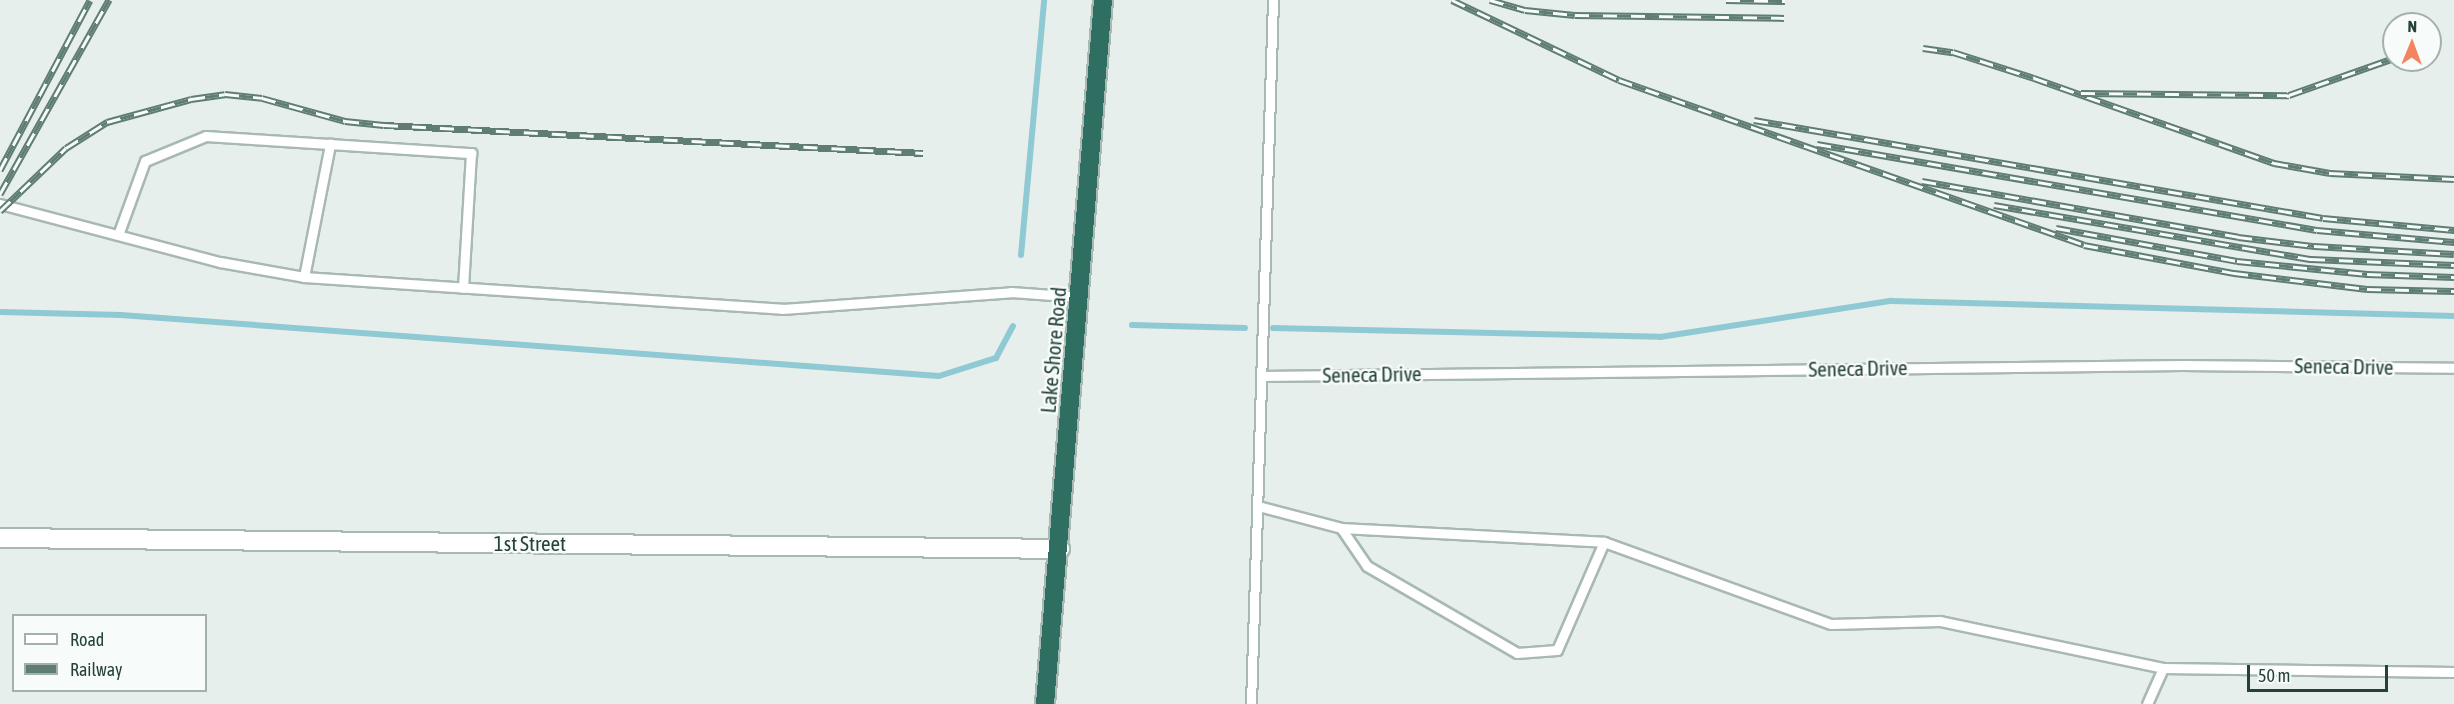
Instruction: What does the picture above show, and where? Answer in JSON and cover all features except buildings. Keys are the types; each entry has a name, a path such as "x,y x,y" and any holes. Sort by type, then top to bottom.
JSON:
{"highway":[{"name":"Lake Shore Road","path":"1044,704 1060,549 1103,0"}],"street":[{"name":"1st Street","path":"0,538 1060,549"}],"lane":[{"path":"1251,704 1273,0"},
{"path":"118,235 145,161 206,136 471,153 463,288"},
{"path":"304,277 330,144"},
{"path":"0,204 220,262 304,277 782,309 1011,291 1080,297"},
{"name":"Seneca Drive","path":"1261,376 2182,365 2454,368"},
{"path":"1258,506 1341,528 1604,542 1831,624 1940,621 2163,668 2454,672"},
{"path":"1341,528 1367,566 1517,653 1557,650 1604,542"},
{"path":"2147,704 2163,668"}],"waterway":[{"path":"1021,255 1044,0"},
{"path":"1273,328 1660,337 1891,301 2454,316"},
{"path":"0,312 121,315 939,376 996,358 1013,326"},
{"path":"1132,325 1245,328"}],"railway":[{"path":"0,170 90,0"},
{"path":"0,194 109,0"},
{"path":"1452,0 1619,80 2084,245 2234,273 2367,289 2454,291"},
{"path":"1490,0 1525,10 1575,15 1784,18"},
{"path":"1726,0 1785,1"},
{"path":"1923,48 1953,52 2034,78 2274,163 2330,173 2454,179"},
{"path":"2081,93 2289,95 2382,62"},
{"path":"0,211 66,148 107,122 191,99 225,94 262,98 345,121 384,125 923,153"},
{"path":"1754,120 2323,218 2454,230"},
{"path":"1817,144 2317,230 2454,242"},
{"path":"1922,181 2238,237 2314,246 2454,254"},
{"path":"1994,205 2311,259 2454,265"},
{"path":"2056,228 2237,261 2367,274 2454,277"}]}
